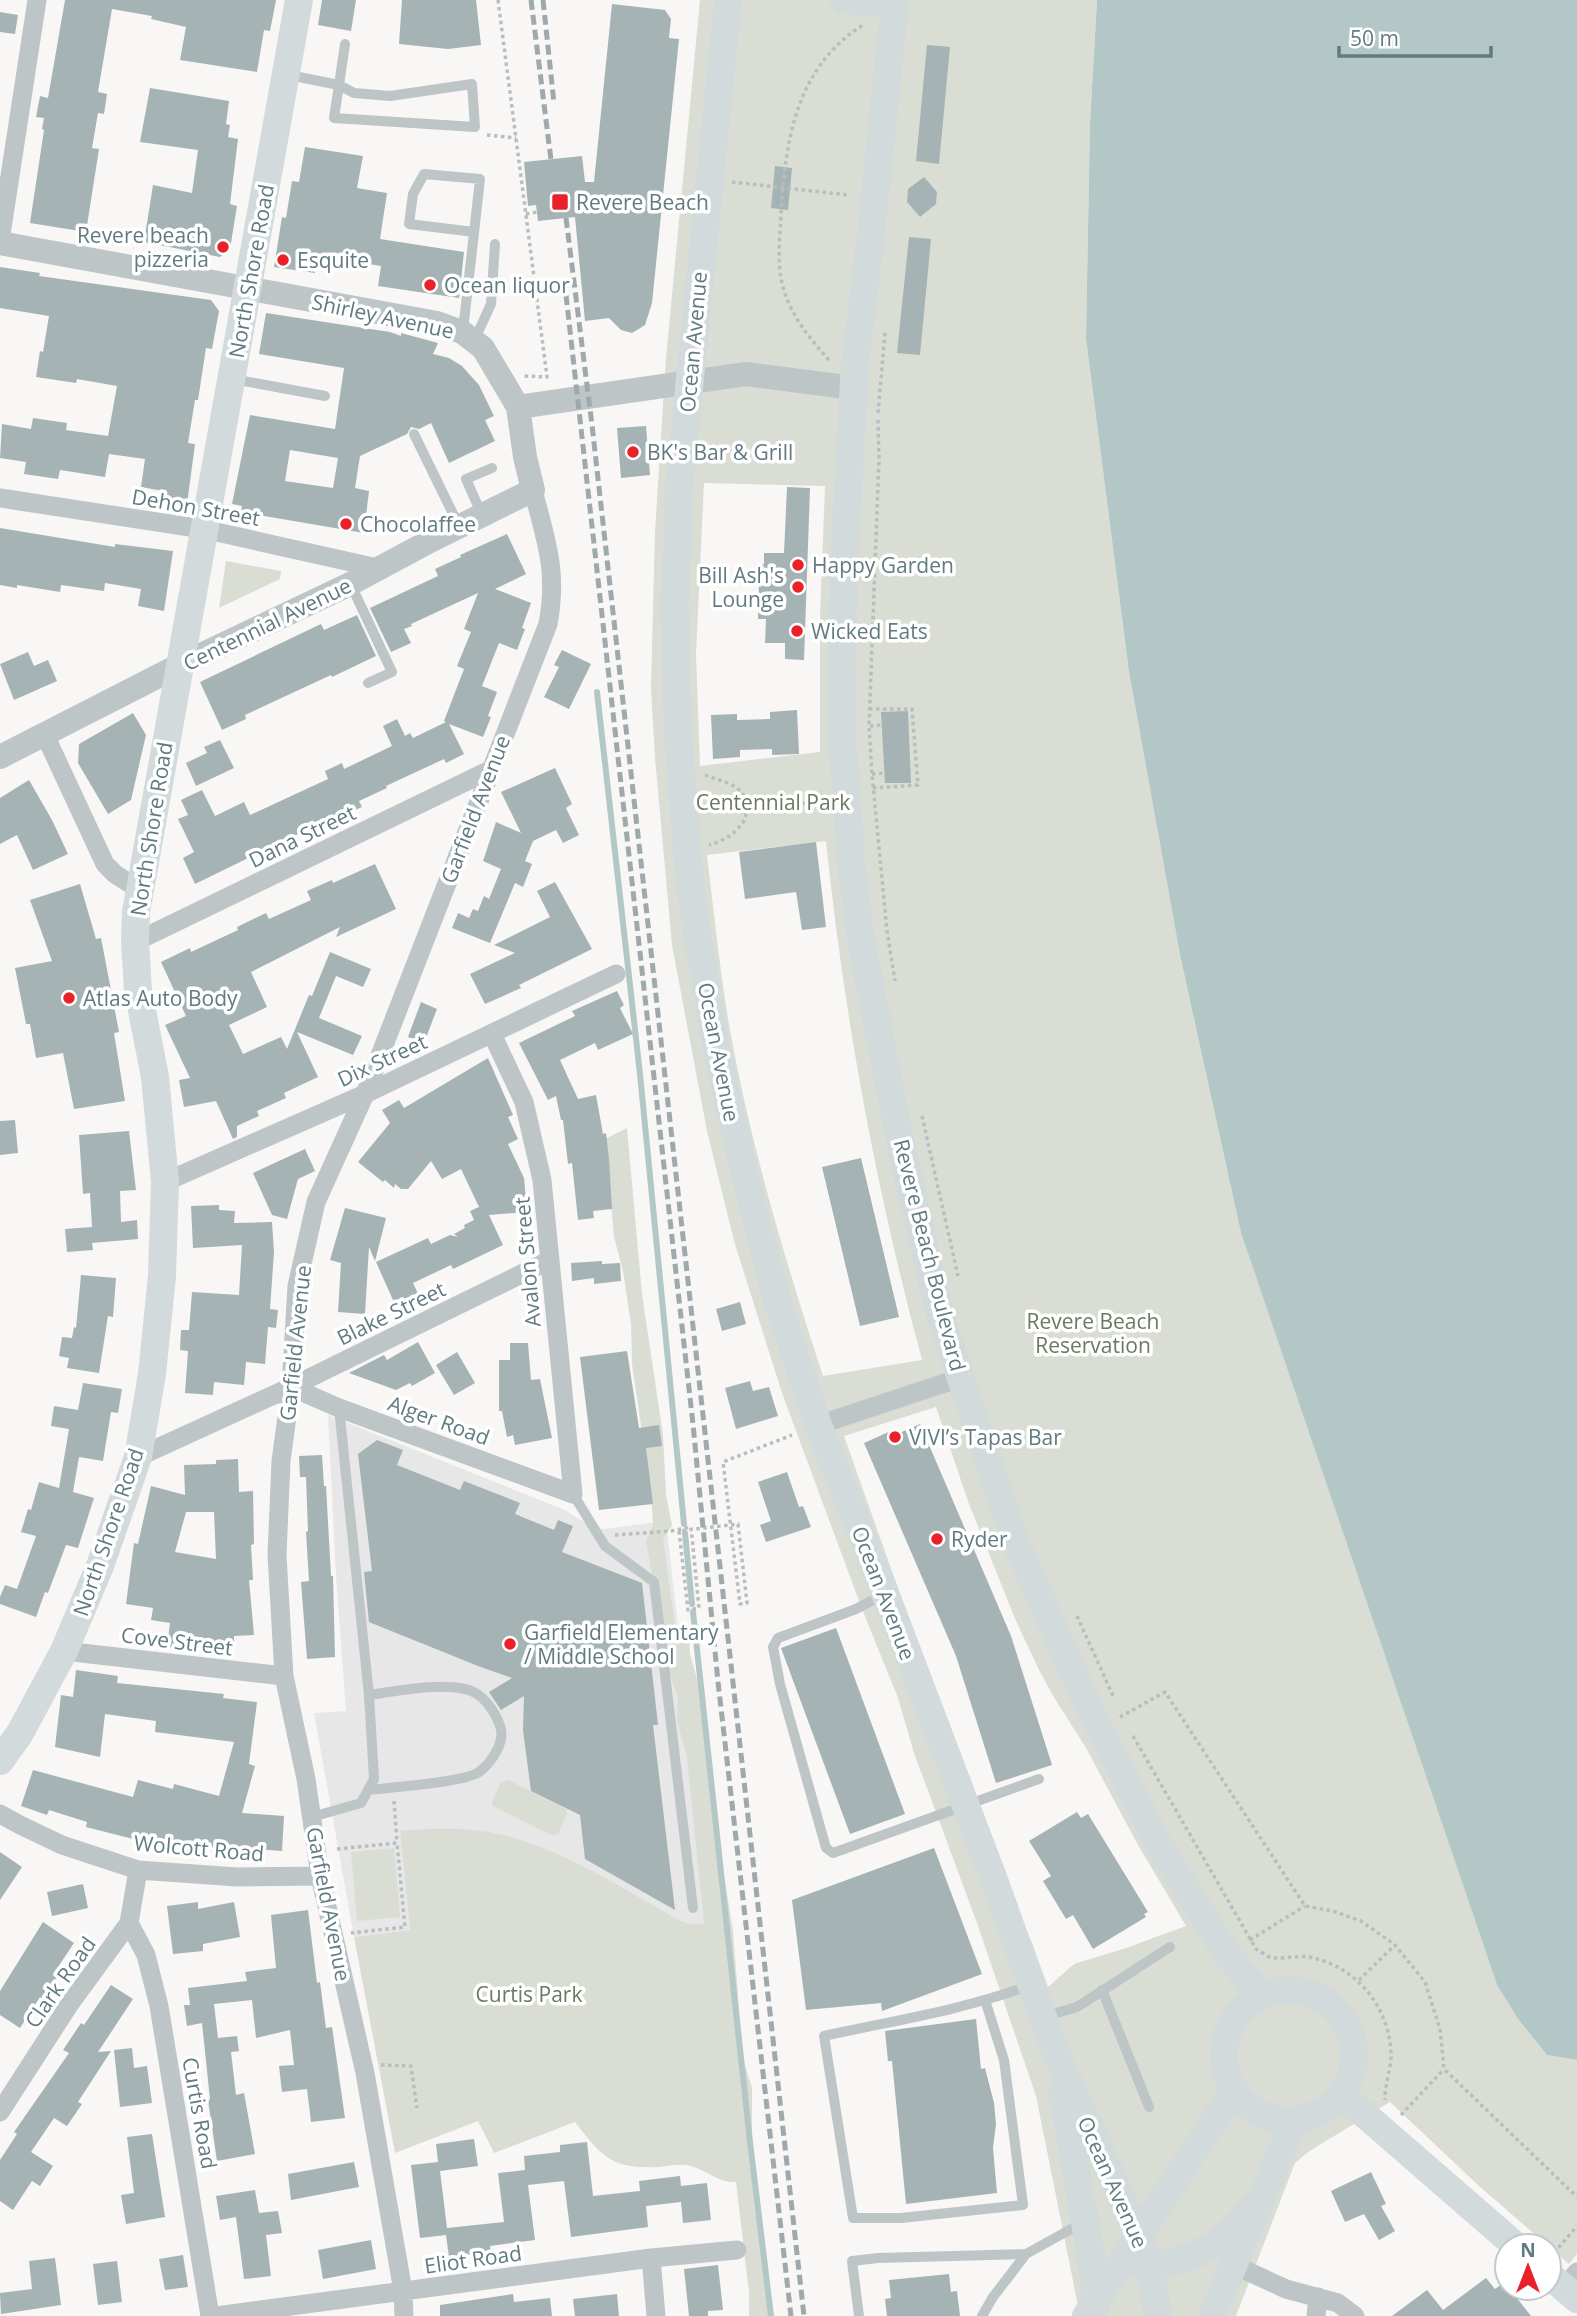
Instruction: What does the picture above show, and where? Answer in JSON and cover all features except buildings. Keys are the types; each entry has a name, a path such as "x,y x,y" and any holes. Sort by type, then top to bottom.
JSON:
{"main road":[{"name":"North Shore Road","path":"5,1746 64,1651 100,1566 138,1457 152,1374 162,1276 165,1182 155,1077 138,990 135,942 138,889 299,0"},
{"name":"Ocean Avenue","path":"727,0 679,488 675,604 677,718 687,852 717,1051 777,1300 805,1430 885,1593 1056,2053 1138,2234 1149,2264 1158,2316"},
{"path":"844,0 894,3"},
{"name":"Revere Beach Boulevard","path":"894,3 854,388 845,545 842,699 846,800 859,926 900,1138 940,1315 1014,1538 1110,1722 1157,1842 1227,1954 1261,1996"},
{"path":"1275,1991 1306,1992 1321,1998 1345,2021 1354,2052 1350,2077 1341,2094 1323,2110 1306,2117 1276,2118 1244,2102 1234,2090 1226,2073 1224,2060 1226,2037 1238,2014 1261,1996 1275,1991"},
{"name":"Ocean Avenue","path":"1056,2053 1086,2231 1093,2310"},
{"path":"1093,2310 1120,2262 1234,2090"},
{"path":"1341,2094 1500,2232"},
{"path":"1212,2316 1294,2119"},
{"path":"1086,2231 1101,2254 1120,2262 1172,2263 1202,2252 1233,2227 1264,2192"}],"street":[{"path":"0,242 37,0"},
{"name":"Shirley Avenue","path":"0,242 438,323 469,336 483,348 517,407"},
{"path":"517,407 746,374 854,388"},
{"name":"Garfield Avenue","path":"404,2316 403,2291 365,2074 320,1875 313,1817 284,1676 277,1555 281,1461 291,1387 297,1286 316,1202 365,1094 548,624 553,584 551,561 525,457 517,407"},
{"name":"Centennial Avenue","path":"0,757 178,666 382,569 459,526 533,490"},
{"name":"Dehon Street","path":"0,498 203,529 382,569"},
{"path":"45,735 105,864 138,889"},
{"name":"Dana Street","path":"135,942 490,770"},
{"name":"Dix Street","path":"165,1182 365,1094 616,974"},
{"name":"Avalon Street","path":"492,1034 524,1102 542,1180 573,1494"},
{"name":"Blake Street","path":"138,1457 291,1387 548,1261"},
{"path":"805,1430 960,1378"},
{"name":"Alger Road","path":"291,1387 338,1408 573,1494"},
{"name":"Cove Street","path":"64,1651 284,1676"},
{"name":"Wolcott Road","path":"0,1814 62,1845 138,1870 237,1877 320,1875"},
{"name":"Clark Road","path":"0,2112 69,2005 129,1923 138,1870"},
{"name":"Curtis Road","path":"129,1923 146,1955 159,2006 210,2316"},
{"name":"Eliot Road","path":"216,2316 651,2258 737,2250"},
{"path":"651,2258 656,2316"},
{"path":"1234,2265 1317,2307 1338,2303 1355,2316"}],"lane":[{"path":"285,74 339,85 354,93 390,96 472,84 475,127 334,118 339,85 345,44"},
{"path":"469,336 474,232 480,179 424,174 413,194 409,224 474,232"},
{"path":"469,336 491,304 495,244"},
{"path":"232,379 325,396"},
{"path":"414,434 459,526"},
{"path":"482,515 466,480 492,468"},
{"path":"350,584 392,672 368,684"},
{"path":"313,1817 361,1803 374,1779 369,1695 338,1408"},
{"path":"573,1494 605,1546 654,1581 693,1908"},
{"path":"885,1593 856,1609 778,1638 773,1647 780,1684 826,1849 833,1853 1039,1779"},
{"path":"368,1790 428,1784 477,1774 497,1753 502,1729 489,1703 467,1689 423,1688 369,1695"},
{"path":"1042,2017 1077,2007 1170,1947"},
{"path":"985,2000 1004,2060 1023,2205 901,2218 853,2218 824,2036 985,2000 1032,1985"},
{"path":"1102,1990 1149,2107"},
{"path":"859,2316 852,2261 1026,2254 1086,2231"},
{"path":"982,2316 1026,2254"}],"path":[{"path":"498,0 547,377 521,376"},
{"path":"829,360 793,314 782,284 779,255 789,139 810,79 832,51 894,3"},
{"path":"475,127 486,135 516,138"},
{"path":"708,180 848,195"},
{"path":"526,214 537,212"},
{"path":"882,368 878,419 879,458 869,726 887,931 896,983"},
{"path":"869,709 912,709 918,785 873,788"},
{"path":"869,726 882,725"},
{"path":"680,772 707,775 738,788 745,796 747,807 746,817 737,831 720,842 687,852"},
{"path":"872,774 884,773"},
{"path":"747,807 846,800"},
{"path":"921,1114 960,1284"},
{"path":"599,1536 691,1528 699,1608 688,1610 679,1531 738,1524 747,1603 740,1604 723,1462 805,1430"},
{"path":"1072,1606 1116,1703"},
{"path":"1305,1906 1165,1692 1110,1722 1256,1949 1270,1957 1308,1957 1341,1968 1358,1981 1377,2004 1387,2029 1391,2055 1384,2099 1401,2116 1444,2069"},
{"path":"350,1933 405,1927 394,1801"},
{"path":"335,1849 397,1843"},
{"path":"1251,1939 1305,1906 1333,1911 1361,1921 1395,1945 1425,1982 1440,2029 1444,2069 1577,2196"},
{"path":"1358,1981 1395,1945"},
{"path":"375,2065 411,2066 417,2108"},
{"path":"1564,2277 1577,2226"}],"shaded area":[{"path":"1097,0 1577,0 1577,2060 1547,2055 1518,2019 1497,1985 1241,1233 1180,955 1129,672 1086,339 1090,122"},
{"name":"Garfield Elementary / Middle School","path":"328,1415 565,1510 596,1530 666,1521 711,1924 690,1924 679,1920 577,1864 534,1845 502,1835 471,1830 400,1831 410,1930 354,1937 314,1713 346,1711"}],"green space":[{"name":"Revere Beach Reservation","path":"700,0 1097,0 1090,122 1086,339 1129,672 1180,955 1241,1233 1497,1985 1518,2019 1547,2055 1577,2060 1577,2254 1569,2264 1563,2259 1563,2232 1532,2232 1390,2102 1308,2152 1295,2163 1236,2316 1080,2316 1036,2096 977,1923 914,1753 898,1698 782,1393 734,1241 707,1131 672,945 655,758 651,689 655,531 666,358","holes":["704,483 825,486 820,617 820,752 700,766 696,654","826,841 842,972 876,1167 922,1360 823,1376 783,1248 748,1118 726,1008 707,855","936,1407 969,1504 1016,1621 1039,1670 1186,1926 1074,1964 1048,1987 1005,1881 937,1698 844,1436"]},
{"path":"226,561 281,571 280,579 219,608"},
{"name":"Curtis Park","path":"627,1128 642,1294 663,1435 666,1494 672,1526 663,1538 675,1626 689,1632 690,1654 702,1697 716,1826 733,1931 743,2059 752,2088 756,2205 771,2316 749,2316 749,2292 736,2182 723,2180 686,2165 643,2167 619,2163 601,2153 575,2122 494,2153 478,2121 395,2153 354,1937 410,1930 400,1831 426,1829 477,1831 526,1842 594,1872 679,1920 690,1924 704,1924 687,1757 677,1721 678,1697 669,1673 646,1541 653,1525 651,1494 632,1364 631,1324 623,1271 614,1237 605,1139"},
{"path":"508,1780 566,1809 567,1814 558,1834 551,1835 493,1806 492,1801 501,1782"},
{"path":"394,1848 400,1917 357,1921 351,1852"}],"waterway":[{"path":"597,692 640,1074 684,1524"},
{"path":"685,1533 692,1604"},
{"path":"693,1612 771,2316"}],"railway":[{"path":"531,0 551,160"},
{"path":"543,0 554,103"},
{"path":"566,218 592,425 804,2316"},
{"path":"566,295 693,1424 718,1682 791,2316"}],"place":[{"name":"Revere Beach","path":"560,202"},
{"name":"Revere beach pizzeria","path":"223,247"},
{"name":"Esquite","path":"283,260"},
{"name":"Ocean liquor","path":"430,285"},
{"name":"BK's Bar & Grill","path":"633,452"},
{"name":"Chocolaffee","path":"346,524"},
{"name":"Happy Garden","path":"798,565"},
{"name":"Bill Ash's Lounge","path":"798,587"},
{"name":"Wicked Eats","path":"797,631"},
{"name":"Atlas Auto Body","path":"69,998"},
{"name":"VIVI’s Tapas Bar","path":"895,1437"},
{"name":"Ryder","path":"937,1539"},
{"name":"Garfield Elementary / Middle School","path":"510,1644"}],"park label":[{"name":"Centennial Park","path":"773,802"}]}
